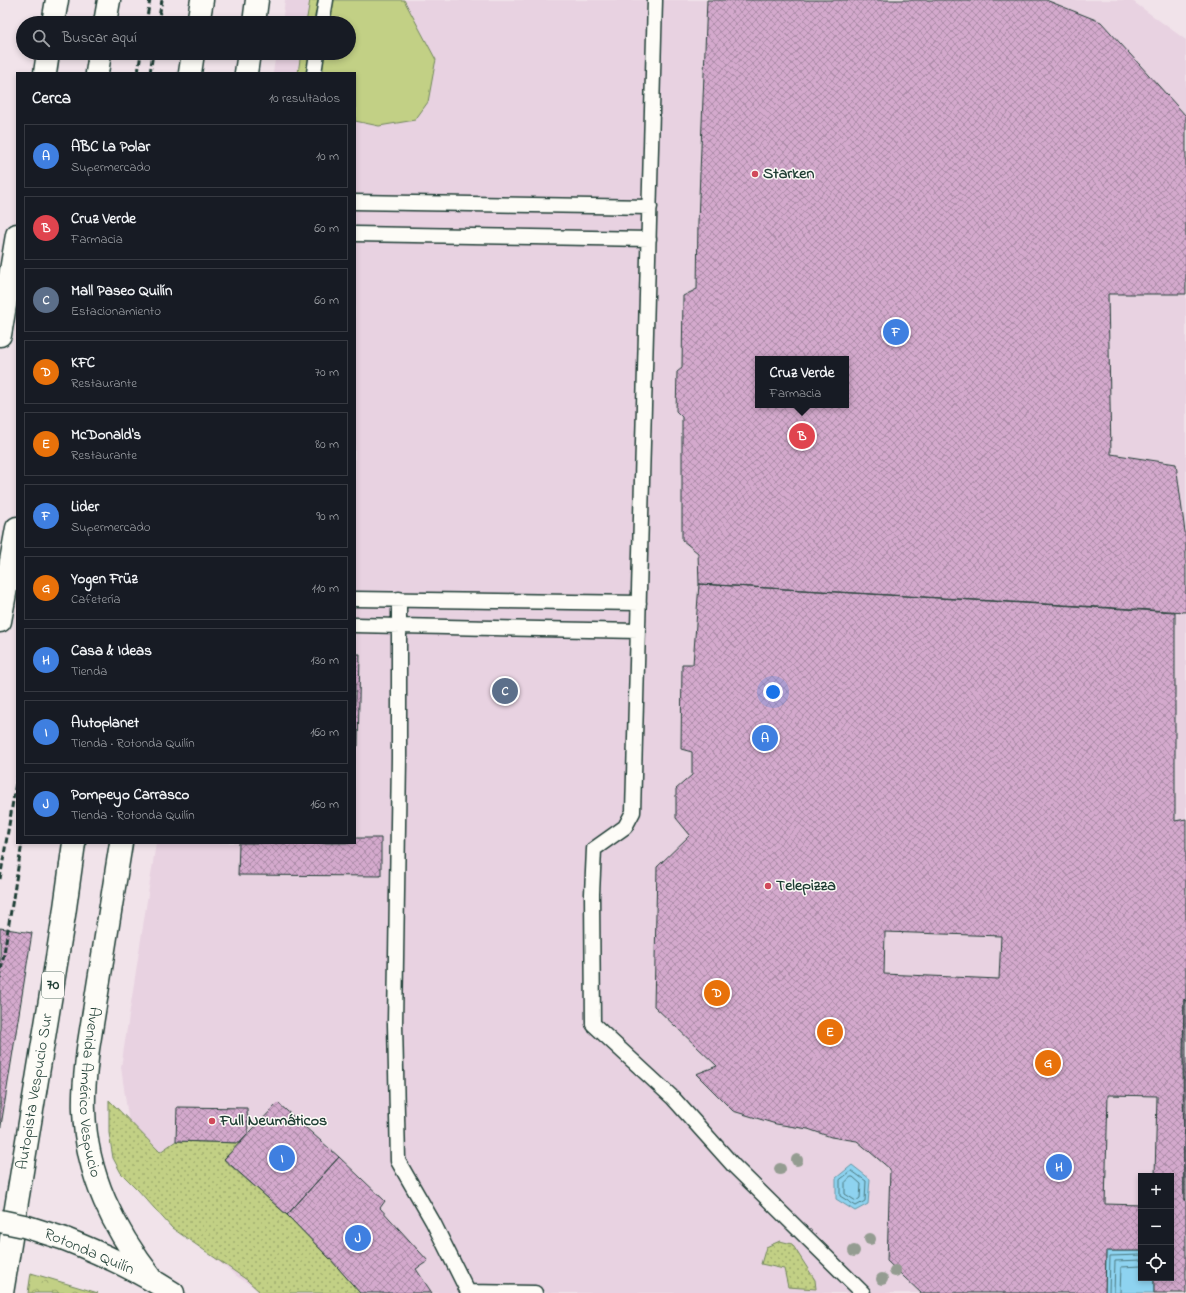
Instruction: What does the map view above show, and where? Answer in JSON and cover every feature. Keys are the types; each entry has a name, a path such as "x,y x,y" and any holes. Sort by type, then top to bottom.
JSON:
{"main road":[{"path":"54,16 57,0"},
{"path":"107,16 110,0"},
{"path":"199,16 202,0"},
{"path":"255,16 257,0"},
{"path":"45,72 47,60"},
{"path":"97,72 99,60"},
{"path":"190,72 192,60"},
{"path":"246,72 248,60"},
{"path":"0,335 16,242"},
{"path":"0,621 16,533"},
{"name":"Autopista Vespucio Sur","path":"2,1293 74,844"},
{"name":"Avenida Américo Vespucio","path":"120,844 88,1049 84,1081 84,1110 86,1134 91,1159 108,1209 128,1246 153,1280"},
{"name":"Rotonda Quilín","path":"0,1222 24,1226 65,1239 125,1265 173,1293"}],"lane":[{"path":"323,16 326,0"},
{"path":"655,0 633,812 624,826 594,849 592,894 593,1024 673,1098 732,1164 863,1293"},
{"path":"314,72 316,60"},
{"path":"356,202 650,207"},
{"path":"356,234 649,239"},
{"path":"356,598 639,603"},
{"path":"399,599 399,758 394,1024 398,1161 433,1222 468,1292 536,1293"},
{"path":"356,625 638,631"}],"shaded area":[{"path":"285,0 1131,0 1186,40 1186,1293 263,1293 238,1277 186,1236 133,1153 121,1067 156,844 356,844 356,72 273,72 275,60 356,60 356,16 283,16"}],"green space":[{"path":"310,0 404,0 436,60 428,102 415,120 379,126 356,121 356,72 298,72 300,60 356,60 356,16 307,16"},
{"path":"109,1100 160,1152 176,1141 240,1143 224,1160 287,1215 331,1260 360,1293 261,1293 247,1280 172,1228 121,1173 113,1158 109,1133"},
{"path":"780,1241 792,1244 815,1280 816,1289 788,1287 784,1269 761,1264 766,1247"},
{"path":"31,1273 98,1293 28,1293"}],"water":[{"path":"852,1165 870,1179 868,1204 855,1211 836,1199 836,1178"},
{"path":"1106,1251 1138,1251 1138,1281 1154,1281 1154,1293 1105,1293"}],"building":[{"path":"707,0 1046,0 1101,22 1186,116 1186,294 1108,294 1111,454 1176,464 1186,540 1186,612 699,584 698,553 682,540 682,417 676,411 677,372 682,368 683,296 697,289 698,222"},
{"path":"699,584 1175,612 1175,821 1186,819 1186,1001 1184,999 1183,1052 1186,1293 1154,1293 1154,1281 1174,1281 1174,1173 1155,1173 1157,1096 1108,1095 1105,1204 1138,1205 1138,1251 1106,1251 1105,1293 921,1293 887,1261 890,1169 857,1141 831,1137 808,1129 776,1124 733,1111 696,1074 717,1066 654,1006 657,867 690,835 676,818 676,789 692,775 692,752 681,749 682,664 693,664","holes":["885,932 1001,936 999,979 884,974"]},
{"path":"356,654 360,654 358,746 356,746"},
{"path":"356,838 381,838 381,876 238,875 239,844 356,844"},
{"path":"0,928 32,933 0,1132"},
{"path":"1184,999 1186,1001 1186,1200 1184,1200"},
{"path":"278,1103 339,1157 287,1215 224,1159"},
{"name":"Full Neumáticos","path":"177,1107 247,1108 248,1134 240,1143 176,1141"},
{"path":"339,1157 385,1201 380,1208 428,1261 416,1269 432,1293 360,1293 331,1260 287,1215"}],"railway":[{"path":"147,16 150,0"},
{"path":"159,16 162,0"},
{"path":"138,72 140,60"},
{"path":"150,72 152,60"},
{"path":"0,879 16,783"},
{"path":"0,978 22,844"}],"place":[{"name":"Starken","path":"755,174"},
{"name":"Lider","path":"896,332"},
{"name":"Cruz Verde","path":"802,436"},
{"name":"Mall Paseo Quilín","path":"505,691"},
{"name":"ABC La Polar","path":"765,738"},
{"name":"Telepizza","path":"768,886"},
{"name":"KFC","path":"717,993"},
{"name":"McDonald's","path":"830,1032"},
{"name":"Yogen Früz","path":"1048,1063"},
{"name":"Full Neumáticos","path":"212,1121"},
{"name":"Autoplanet","path":"282,1158"},
{"name":"Casa & Ideas","path":"1059,1167"},
{"name":"Pompeyo Carrasco","path":"358,1238"}]}
